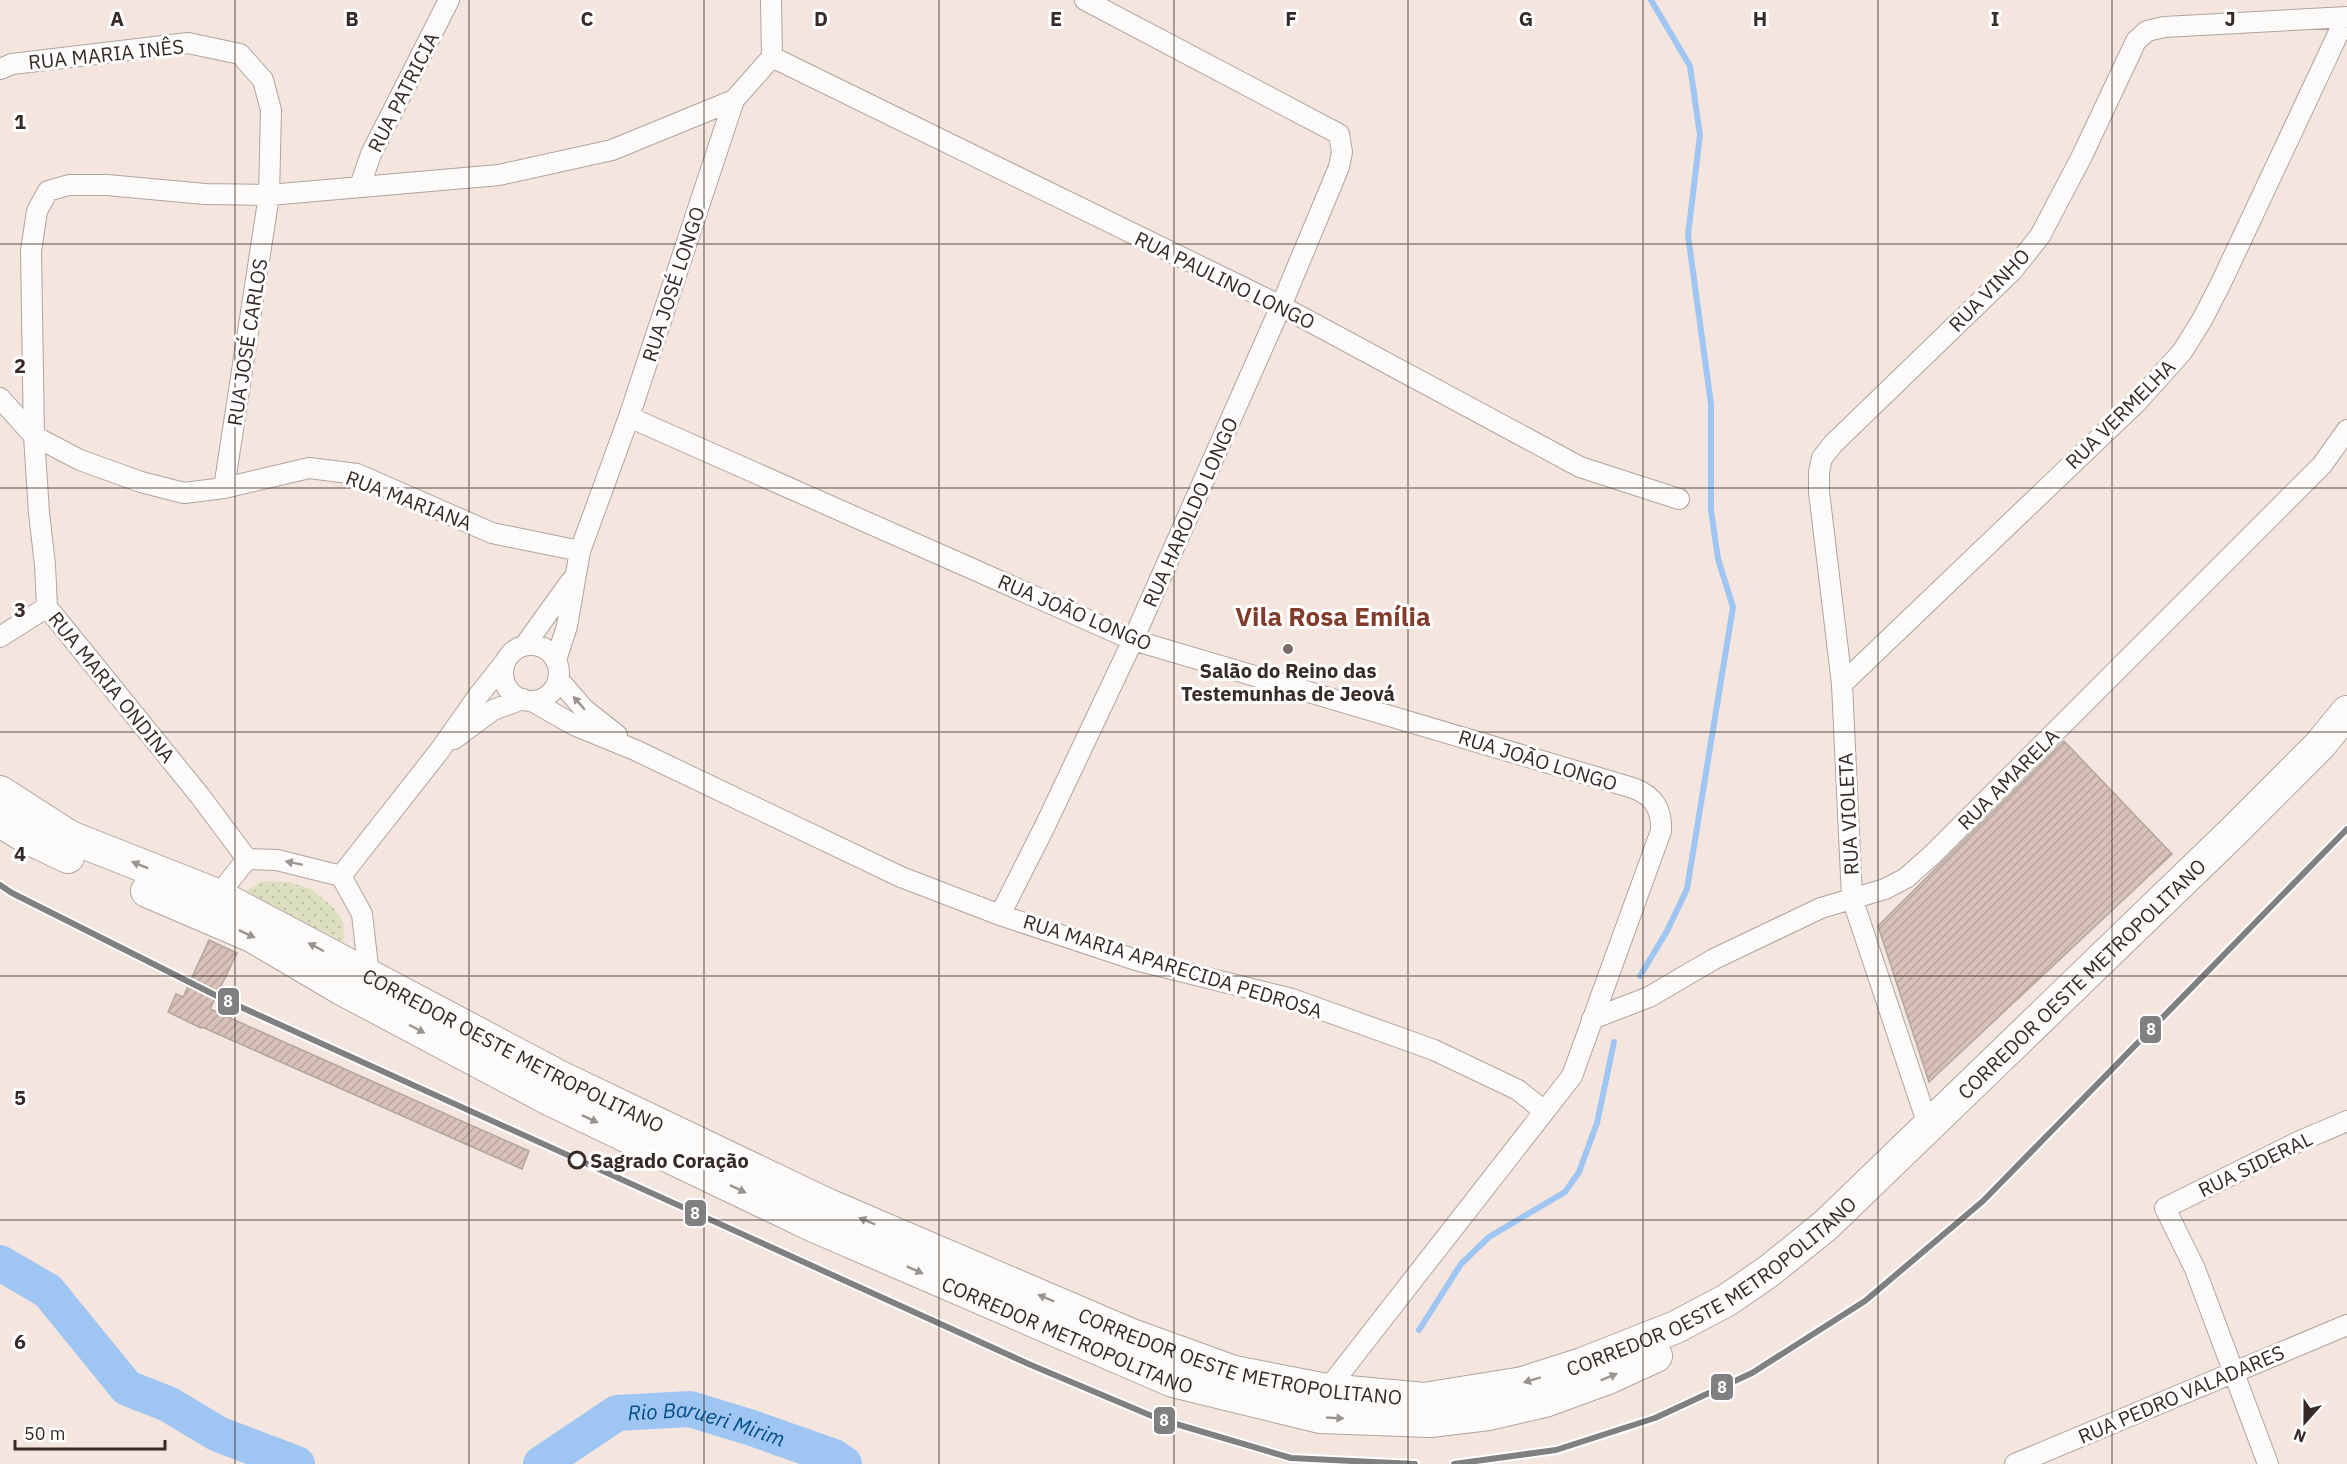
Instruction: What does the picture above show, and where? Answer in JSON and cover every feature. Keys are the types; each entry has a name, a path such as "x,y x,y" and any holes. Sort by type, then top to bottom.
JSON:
{"main road":[{"name":"CORREDOR OESTE METROPOLITANO","path":"0,792 70,837 210,905 369,975 560,1077 828,1205 1129,1334 1234,1372 1327,1390 1424,1398 1523,1383 1582,1364 1676,1327 1726,1300 1769,1271 1826,1225 2234,832 2320,745 2347,712"},
{"name":"CORREDOR METROPOLITANO","path":"0,821 28,838 210,905 252,936 318,975 549,1099 814,1226 1173,1381 1320,1417 1430,1420 1489,1414 1545,1401 1608,1378 1746,1313 1776,1292 1809,1265 1948,1135 2264,823 2347,735"},
{"path":"318,975 355,981 369,975"},
{"path":"1173,1381 1192,1381 1309,1400 1327,1390"}],"street":[{"name":"RUA PATRICIA","path":"360,186 371,154 448,0"},
{"path":"771,0 772,57"},
{"name":"RUA HAROLDO LONGO","path":"1000,915 1133,640 1281,306 1339,167 1342,152 1339,134 1085,0"},
{"name":"RUA VINHO","path":"1819,492 1822,458 1833,444 2013,270 2040,236 2082,156 2136,41 2147,31 2182,25 2346,17"},
{"name":"RUA VERMELHA","path":"1842,684 2137,402 2182,352 2222,283 2346,17"},
{"name":"RUA MARIA INÊS","path":"0,69 12,64 188,43 240,54 262,80 271,110 269,195"},
{"name":"RUA JOSÉ LONGO","path":"440,750 493,710 549,694 555,687 580,551 629,417 734,100 772,57"},
{"name":"RUA PAULINO LONGO","path":"772,57 1281,306 1580,466 1679,499"},
{"path":"269,195 499,175 612,150 734,100"},
{"name":"RUA MARIA ONDINA","path":"247,860 200,796 47,607 34,436 31,251 37,211 48,191 69,185 107,185 205,194 269,195"},
{"name":"RUA JOSÉ CARLOS","path":"224,488 269,195"},
{"path":"0,398 34,436"},
{"name":"RUA JOÃO LONGO","path":"629,417 1133,640 1633,788 1652,798 1659,810 1660,831 1592,1019"},
{"name":"RUA AMARELA","path":"1592,1019 1649,997 1714,959 1813,912 1885,889 1906,878 1932,855 2322,465 2347,430"},
{"name":"RUA MARIANA","path":"34,436 80,460 141,482 184,493 224,488 309,468 357,474 492,532 580,551"},
{"name":"RUA VIOLETA","path":"1819,492 1842,684 1852,898 1928,1125"},
{"name":"RUA JOSÉ LONGO","path":"341,876 440,750 510,655 525,645 574,576"},
{"path":"0,637 47,607"},
{"path":"525,645 543,647 557,669"},
{"path":"505,662 504,680 514,695 527,700"},
{"name":"RUA MARIA APARECIDA PEDROSA","path":"557,669 584,709 635,750"},
{"name":"RUA MARIA APARECIDA PEDROSA","path":"527,700 574,725 635,750 902,877 1000,915 1136,960 1292,999 1434,1050 1518,1090 1544,1111"},
{"path":"0,780 36,817"},
{"path":"210,905 247,860 277,860 341,876 362,914 369,975"},
{"path":"1327,1390 1544,1111 1562,1092 1572,1076 1592,1019"},
{"name":"RUA SIDERAL","path":"2234,1373 2195,1269 2165,1208 2300,1141 2347,1121"},
{"name":"RUA PEDRO VALADARES","path":"2015,1464 2347,1325"},
{"path":"2234,1373 2268,1464"}],"green space":[{"path":"262,881 288,882 311,889 333,907 343,922 344,942 243,893"}],"building":[{"path":"2064,741 2172,854 1929,1082 1878,926"},
{"path":"209,940 237,953 210,1009 529,1151 522,1169 168,1012 176,994 183,997"}],"waterway":[{"path":"1640,976 1667,931 1687,889 1733,607 1718,559 1711,510 1711,404 1688,235 1700,135 1690,66 1651,0"},
{"path":"1419,1330 1461,1264 1489,1237 1565,1192 1579,1172 1597,1123 1614,1042"},
{"name":"Rio Barueri Mirim","path":"0,1263 48,1291 127,1388 168,1404 218,1434 297,1464"},
{"name":"Rio Barueri Mirim","path":"541,1464 617,1413 690,1409 834,1457 844,1464"}],"transit line":[{"name":"8","path":"1454,1464 1556,1450 1655,1418 1752,1373 1865,1301 1983,1201 2347,829"},
{"name":"8","path":"0,885 221,998 1031,1365 1159,1419 1291,1458 1415,1464"}],"place":[{"name":"Salão do Reino das Testemunhas de Jeová","path":"1288,649"},
{"name":"Sagrado Coração","path":"577,1160"}],"district":[{"name":"Vila Rosa Emília","path":"1333,616"}]}
